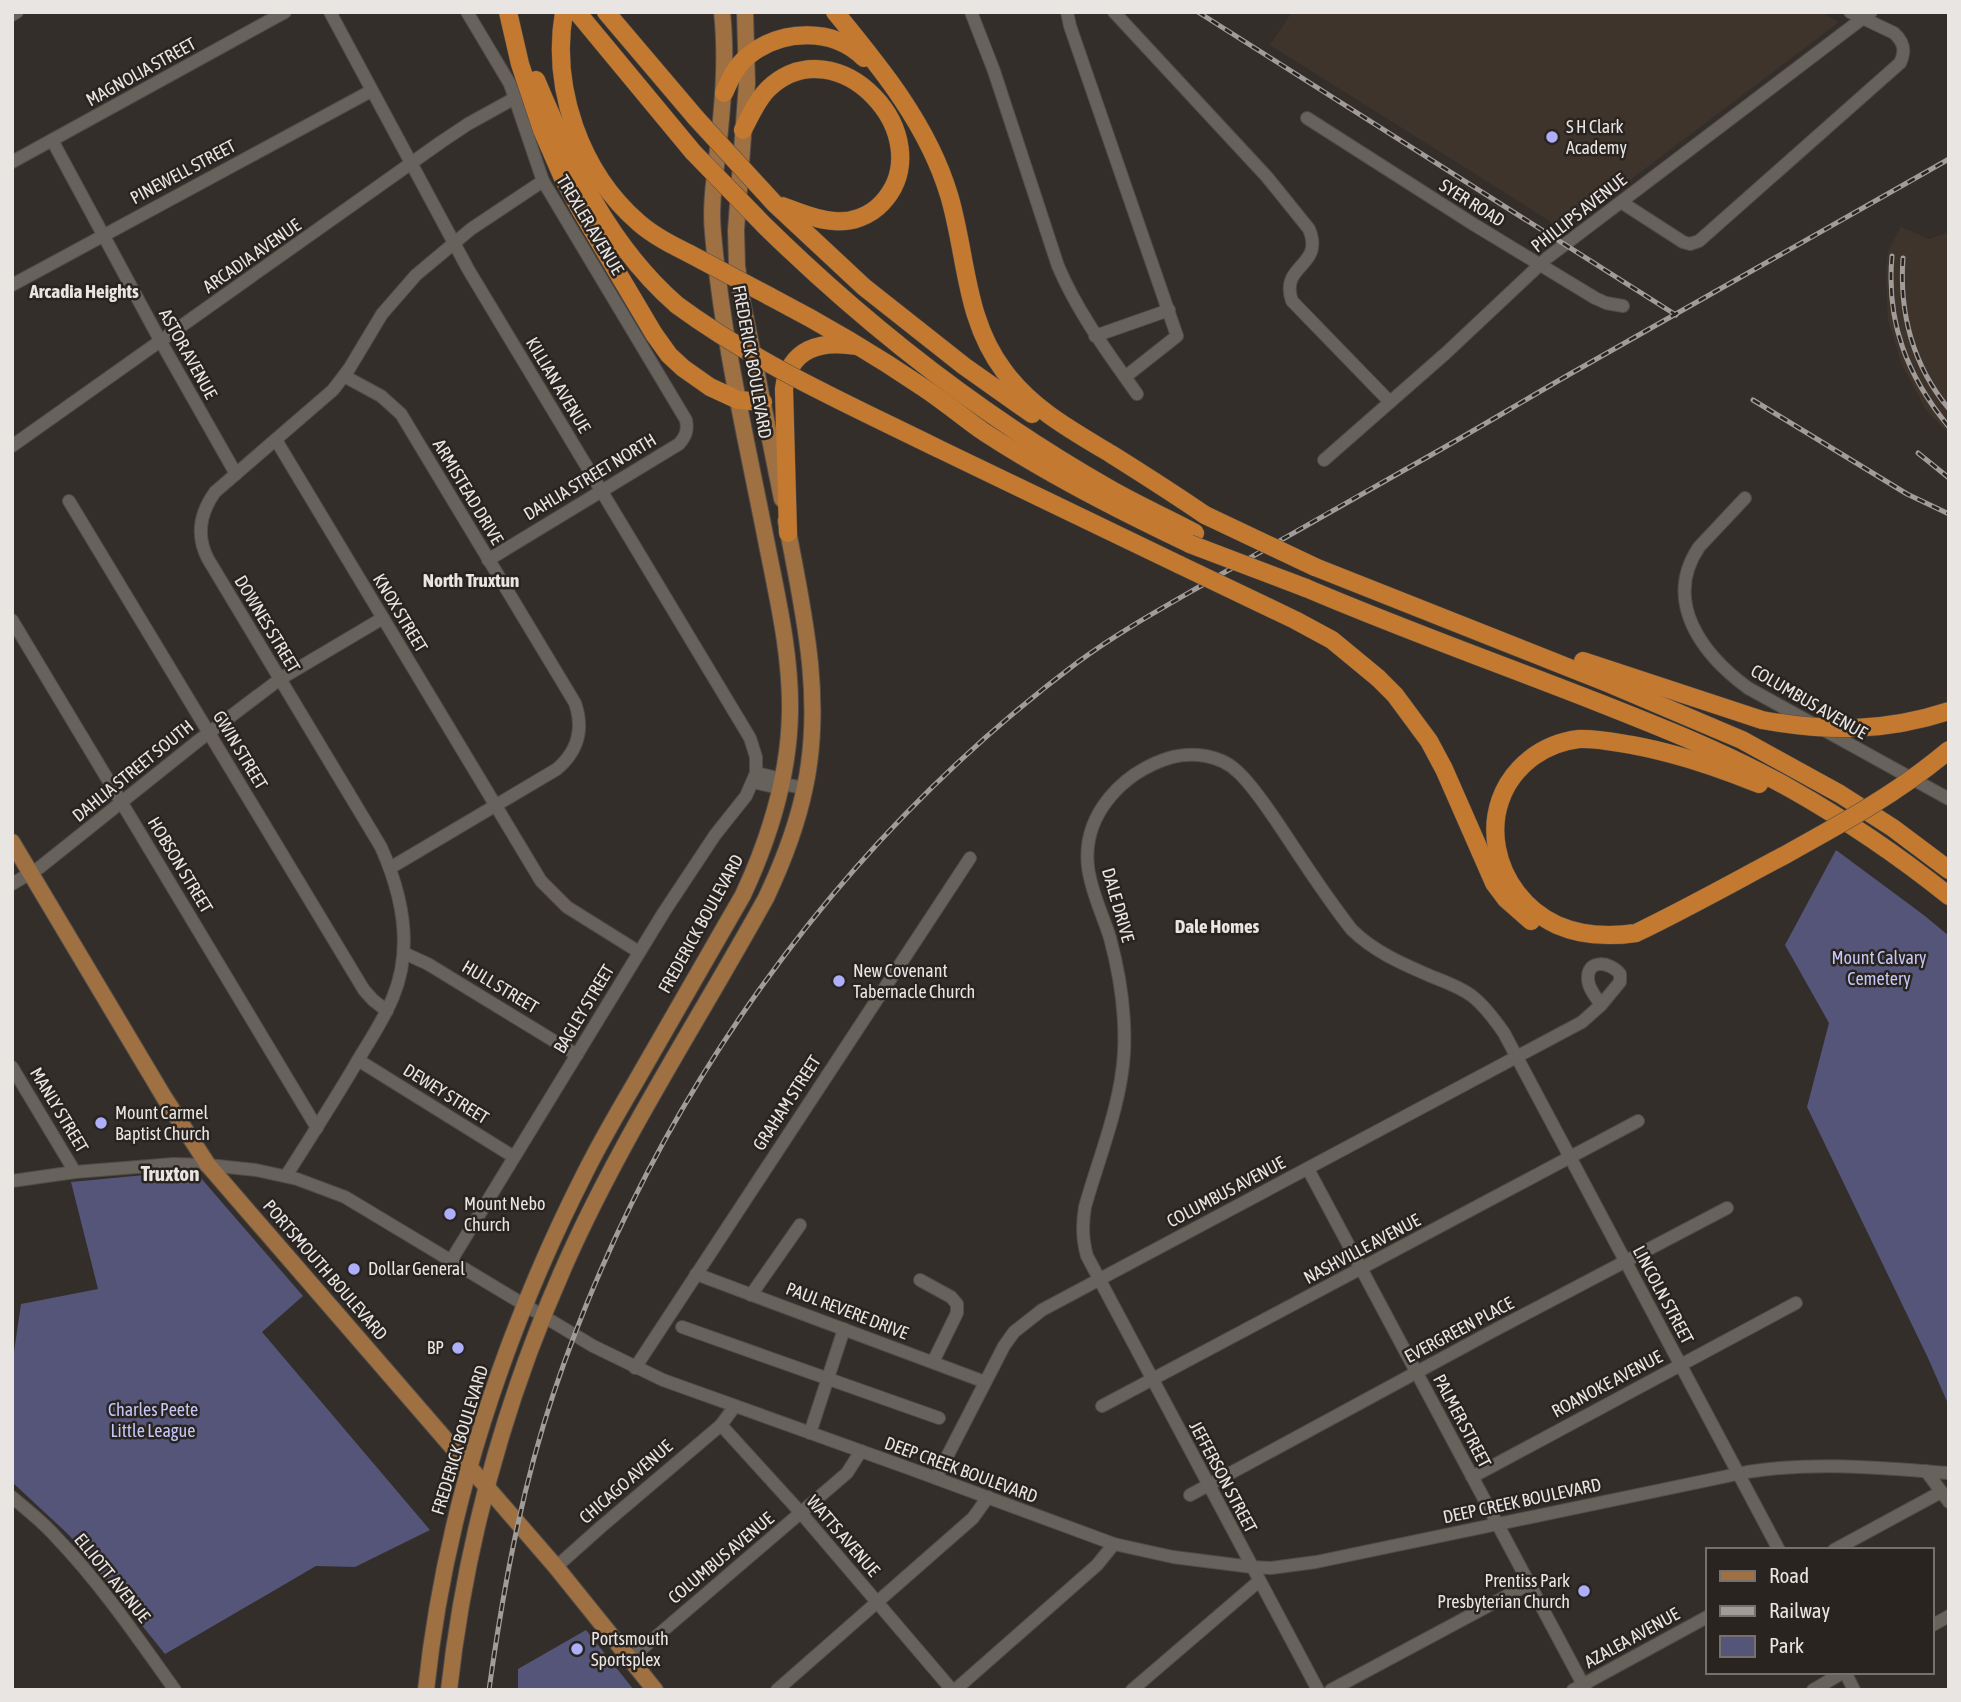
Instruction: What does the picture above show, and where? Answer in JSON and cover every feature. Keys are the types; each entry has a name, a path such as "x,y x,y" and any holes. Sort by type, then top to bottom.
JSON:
{"highway":[{"path":"508,12 564,145 595,206 641,270 677,305 712,331 774,367 1332,640 1378,678 1404,706 1429,741 1444,769 1494,883 1522,915 1544,930 1570,941 1598,946 1637,937 1708,907 1839,835 1883,808 1949,761"},
{"path":"508,12 520,64 542,130 568,188 632,300 669,355 683,368 710,387 738,400 763,401"},
{"path":"564,12 561,44 565,94 570,115 587,155 608,189 625,210 650,232 827,326 923,387 984,431 1125,513 1192,538 1362,611 1669,731 1749,767 1824,808 1901,859 1949,896"},
{"path":"577,12 693,152 796,256 887,335 983,407 1049,452 1192,538"},
{"path":"835,12 894,87 914,118 939,167 956,222 972,307 1002,369 1046,414 1205,514"},
{"path":"607,13 696,118 775,204 864,287 964,366 1067,437 1155,489 1315,567 1742,740 1840,794 1949,870"},
{"path":"724,93 733,73 760,47 784,38 805,35 835,39 850,46 894,87"},
{"path":"743,130 760,98 769,89 790,75 804,71 827,70 855,81 875,96 890,117 898,143 898,169 891,190 879,206 859,218 834,221 775,204"},
{"path":"788,533 784,389 789,371 799,356 817,346 840,344 861,347"},
{"path":"1315,567 1613,672 1762,720 1824,728 1858,729 1916,720 1949,710"},
{"path":"1824,808 1677,754 1606,740 1576,740 1547,748 1534,756 1508,784 1495,820 1496,850 1509,881 1529,906 1557,925 1589,934 1637,937 1837,826 1913,779 1949,750"}],"main road":[{"name":"FREDERICK BOULEVARD","path":"426,1690 444,1574 470,1467 525,1304 587,1168 743,895 766,843 782,784 789,737 789,672 776,586 718,289 712,229 712,202 724,93 722,12"},
{"name":"FREDERICK BOULEVARD","path":"449,1690 469,1565 488,1488 516,1389 544,1316 609,1175 766,898 793,833 805,788 813,708 807,635 737,266 736,230 748,56 745,12"},
{"name":"PORTSMOUTH BOULEVARD","path":"12,842 208,1165 556,1567 655,1690"}],"street":[{"name":"MAGNOLIA STREET","path":"12,162 285,12"},
{"name":"KILLIAN AVENUE","path":"330,12 454,243 750,738 756,757 755,778"},
{"name":"TREXLER AVENUE","path":"467,12 510,84 543,181 686,419 687,433 675,446"},
{"path":"971,12 998,83 1068,290 1095,336 1137,394"},
{"path":"1067,12 1177,336 1125,377"},
{"path":"1114,12 1249,156 1310,229 1312,252 1291,278 1289,286 1292,300 1390,402"},
{"path":"1621,202 1679,240 1690,244 1699,242 1788,160 1897,66 1903,56 1903,46 1895,33 1867,15 1850,12"},
{"name":"PHILLIPS AVENUE","path":"1324,460 1446,353 1540,265 1867,15"},
{"name":"PINEWELL STREET","path":"12,285 371,91"},
{"name":"ARCADIA AVENUE","path":"12,446 468,124 515,98"},
{"name":"SYER ROAD","path":"1307,118 1595,298 1623,306"},
{"name":"ASTOR AVENUE","path":"52,140 236,474"},
{"name":"DOWNES STREET","path":"286,1176 387,1011 401,974 404,923 401,902 381,847 208,559 201,542 201,522 215,492 319,403 344,376 368,335 398,293 416,275 501,208 543,181"},
{"path":"1095,336 1169,310"},
{"name":"ARMISTEAD DRIVE","path":"344,376 381,396 401,414 575,703 580,723 577,742 565,762 557,769 390,868"},
{"name":"KNOX STREET","path":"276,440 496,805"},
{"name":"DAHLIA STREET NORTH","path":"488,560 675,446"},
{"name":"COLUMBUS AVENUE","path":"1745,498 1699,547 1686,575 1684,587 1688,616 1703,644 1720,665 1748,688 1949,799"},
{"name":"GWIN STREET","path":"69,501 364,990 387,1011"},
{"name":"DAHLIA STREET SOUTH","path":"12,884 31,873 280,679 383,618"},
{"name":"HOBSON STREET","path":"12,620 317,1128"},
{"name":"DALE DRIVE","path":"1099,1279 1087,1256 1083,1220 1118,1094 1124,1053 1124,1020 1117,968 1091,881 1088,853 1092,828 1106,801 1117,788 1144,768 1176,756 1191,754 1213,757 1237,771 1260,798 1352,930 1386,956 1460,988 1474,998 1493,1017 1516,1057"},
{"path":"755,778 778,778 782,784 805,788"},
{"name":"BAGLEY STREET","path":"452,1259 686,877 746,796 755,778"},
{"path":"496,805 541,881 554,896 580,916 639,952"},
{"name":"GRAHAM STREET","path":"635,1368 970,858"},
{"name":"HULL STREET","path":"404,953 428,964 577,1055"},
{"name":"COLUMBUS AVENUE","path":"936,1478 1004,1346 1027,1320 1582,1022 1601,1004"},
{"name":"LINCOLN STREET","path":"1516,1057 1778,1548"},
{"name":"DEWEY STREET","path":"358,1060 514,1157"},
{"name":"MANLY STREET","path":"12,1067 75,1172"},
{"name":"NASHVILLE AVENUE","path":"1102,1406 1638,1121"},
{"name":"DEEP CREEK BOULEVARD","path":"12,1181 138,1165 174,1164 208,1165 286,1176 319,1186 345,1197 593,1346 635,1368 1114,1544 1173,1557 1271,1568 1316,1562 1781,1466 1949,1473"},
{"name":"PALMER STREET","path":"1308,1168 1529,1584 1580,1688"},
{"name":"EVERGREEN PLACE","path":"1190,1495 1727,1208"},
{"path":"751,1295 800,1225"},
{"name":"PAUL REVERE DRIVE","path":"696,1274 985,1382"},
{"name":"JEFFERSON STREET","path":"1099,1279 1318,1690"},
{"path":"919,1280 951,1297 957,1304 957,1313 933,1362"},
{"name":"ROANOKE AVENUE","path":"1472,1477 1796,1303"},
{"path":"682,1327 939,1418"},
{"path":"810,1433 844,1329"},
{"path":"721,1425 735,1406"},
{"name":"WATTS AVENUE","path":"721,1425 954,1690"},
{"name":"CHICAGO AVENUE","path":"556,1567 721,1425"},
{"name":"COLUMBUS AVENUE","path":"630,1659 847,1473 861,1451"},
{"path":"1838,1548 1945,1497 1926,1471"},
{"name":"ELLIOTT AVENUE","path":"12,1497 54,1535 88,1573 118,1609 175,1690"},
{"path":"777,1690 973,1518 988,1497"},
{"path":"954,1690 1097,1565 1114,1544"},
{"path":"1132,1690 1259,1581"},
{"path":"1331,1690 1529,1584"},
{"path":"1933,1625 1949,1616"},
{"name":"AZALEA AVENUE","path":"1580,1688 1706,1618"},
{"path":"1813,1690 1841,1674"},
{"path":"1846,1674 1854,1690"}],"shaded area":[{"name":"S H Clark Academy","path":"1292,12 1820,12 1839,22 1564,230 1270,45"},
{"path":"1901,227 1929,239 1949,232 1949,434 1926,410 1902,365 1888,320 1888,252"}],"green space":[{"name":"Mount Calvary Cemetery","path":"1836,850 1949,936 1949,1406 1807,1107 1829,1023 1785,945"},
{"name":"Charles Peete Little League","path":"176,1172 200,1177 303,1296 262,1332 430,1530 355,1567 316,1566 165,1654 69,1535 12,1482 12,1365 21,1304 98,1289 71,1182"},
{"name":"Portsmouth Sportsplex","path":"586,1630 634,1690 518,1690 518,1669"}],"railway":[{"path":"1198,12 1676,315"},
{"path":"489,1690 514,1541 542,1431 593,1288 642,1184 697,1084 760,989 830,898 906,813 989,734 1078,662 1127,629 1949,159"},
{"path":"1892,256 1892,303 1896,326 1911,368 1934,408 1949,427"},
{"path":"1903,258 1903,299 1911,338 1926,375 1949,409"},
{"path":"1753,400 1907,494 1949,514"},
{"path":"1918,453 1949,478"}],"place":[{"name":"S H Clark Academy","path":"1552,137"},
{"name":"New Covenant Tabernacle Church","path":"839,981"},
{"name":"Mount Carmel Baptist Church","path":"101,1123"},
{"name":"Mount Nebo Church","path":"450,1214"},
{"name":"Dollar General","path":"354,1269"},
{"name":"BP","path":"458,1348"},
{"name":"Prentiss Park Presbyterian Church","path":"1584,1591"},
{"name":"Portsmouth Sportsplex","path":"577,1649"}],"district":[{"name":"Arcadia Heights","path":"84,291"},
{"name":"North Truxtun","path":"471,580"},
{"name":"Dale Homes","path":"1217,926"},
{"name":"Truxton","path":"170,1174"}]}
